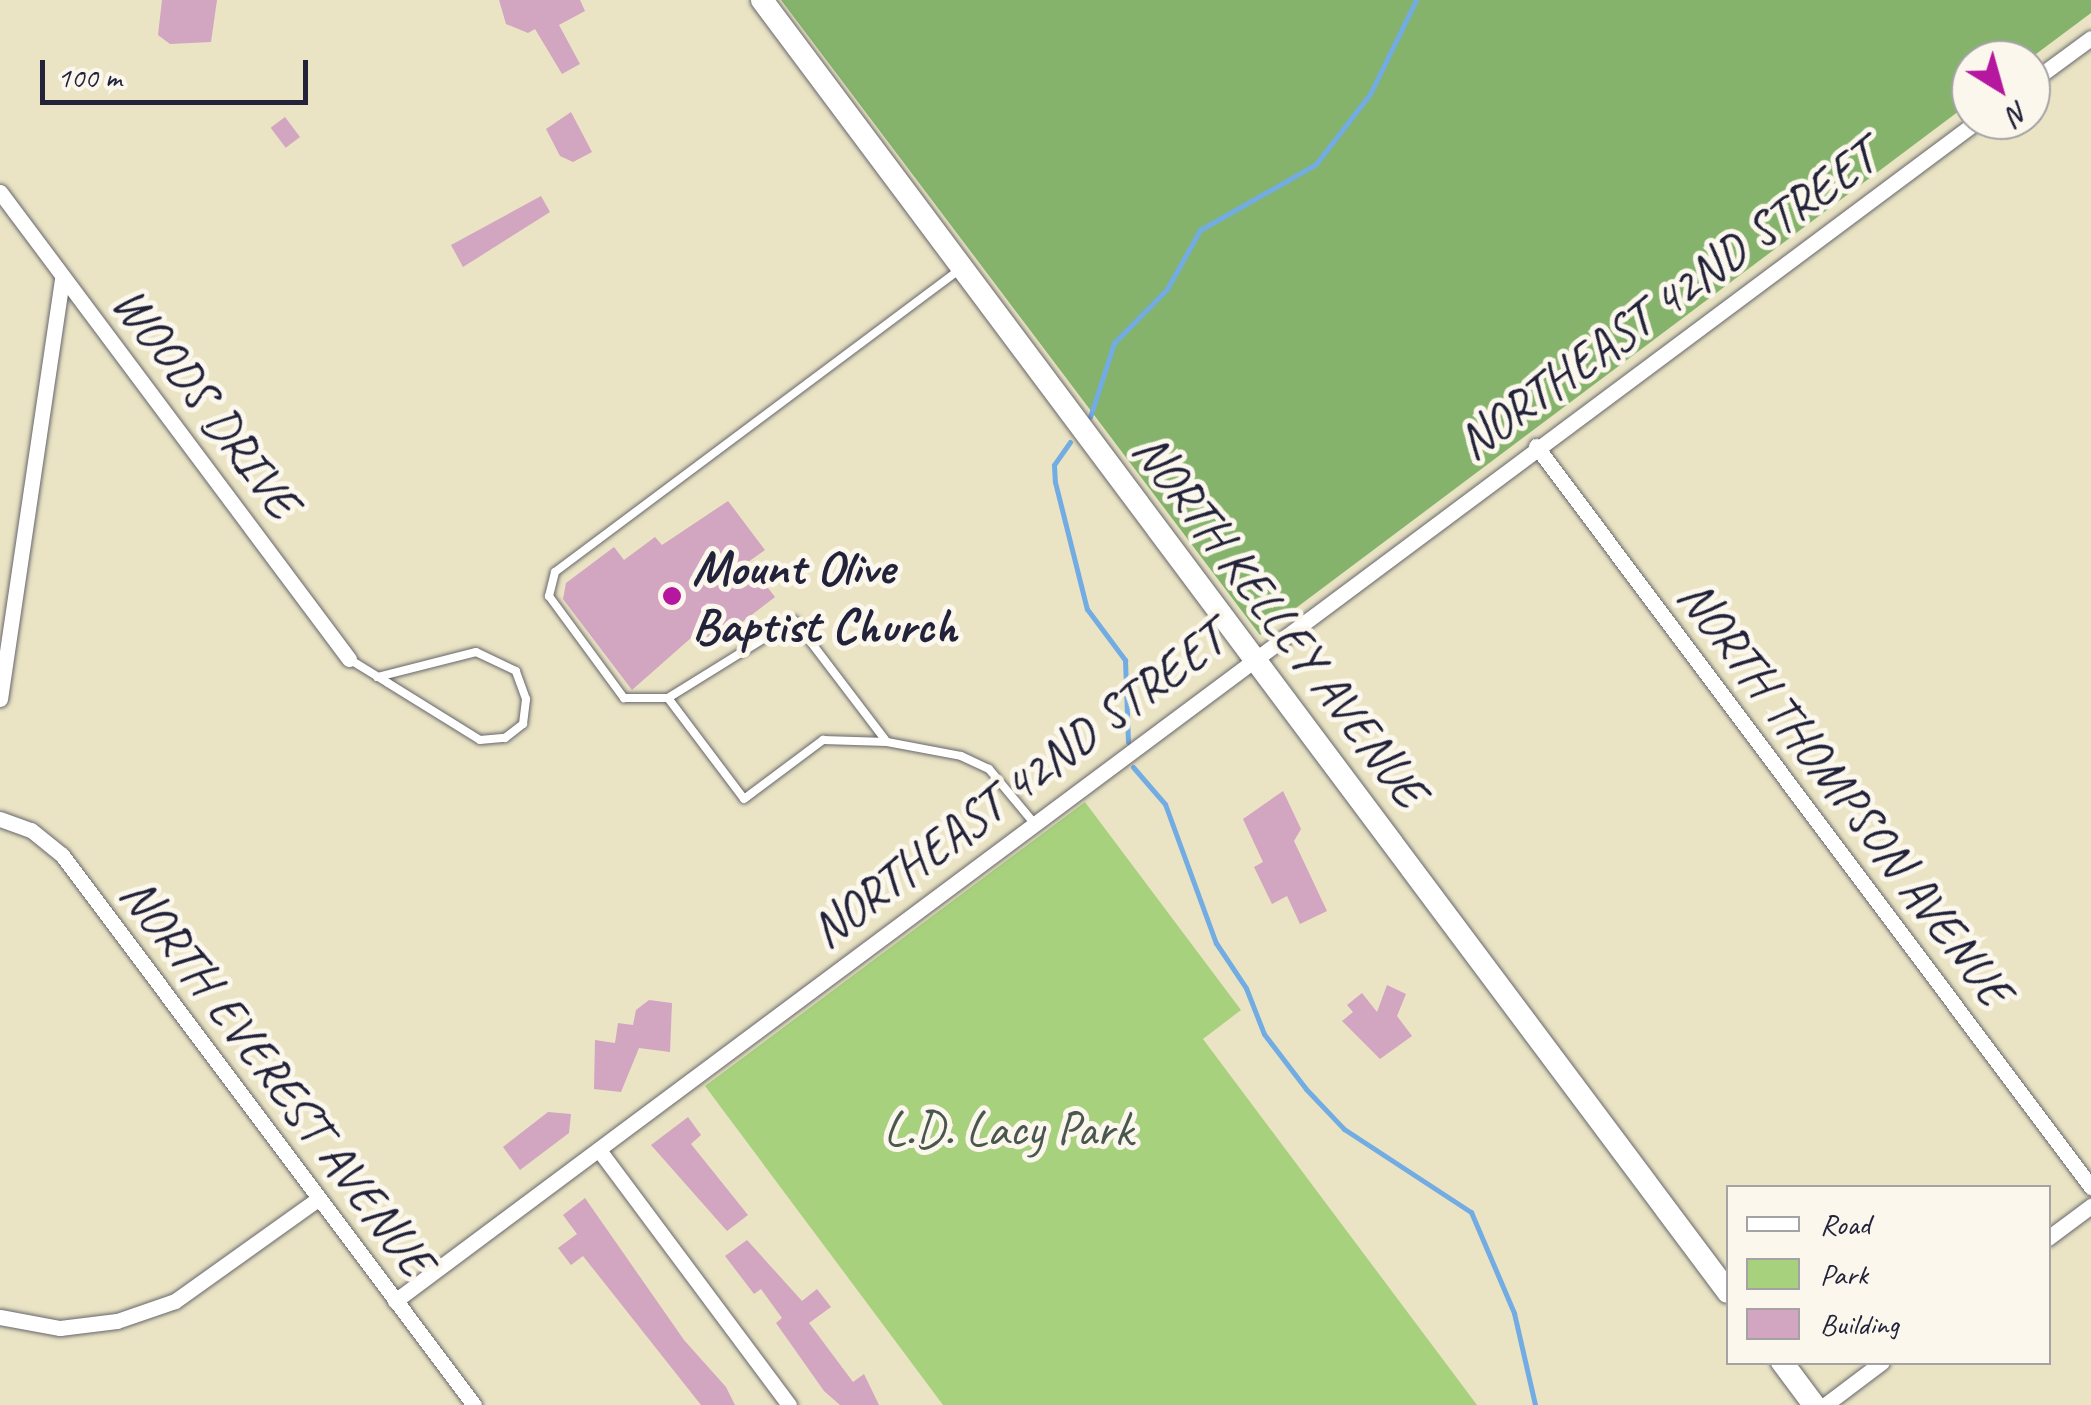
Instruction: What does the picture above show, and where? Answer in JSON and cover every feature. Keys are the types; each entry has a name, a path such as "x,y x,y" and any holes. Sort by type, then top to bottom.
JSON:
{"street":[{"name":"NORTH KELLEY AVENUE","path":"762,0 1726,1289"},
{"path":"2051,67 2091,38"},
{"name":"NORTHEAST 42ND STREET","path":"395,1301 1536,446 1953,140"},
{"name":"WOODS DRIVE","path":"0,192 349,659"},
{"path":"0,699 62,277"},
{"name":"NORTH THOMPSON AVENUE","path":"1536,446 2091,1186"},
{"name":"NORTH EVEREST AVENUE","path":"0,819 30,830 62,855 474,1405"},
{"path":"598,1150 788,1405"},
{"path":"0,1316 60,1328 117,1321 175,1301 318,1200"},
{"path":"2051,1236 2091,1206"},
{"path":"1784,1365 1814,1405"},
{"path":"1826,1405 1878,1365"}],"lane":[{"path":"887,742 794,620 668,698 624,698 549,596 555,572 962,268"},
{"path":"349,659 480,740 505,738 523,724 526,699 516,672 476,652 377,676"},
{"path":"668,698 744,799 822,740 887,742 961,756 988,769 1034,822"}],"green space":[{"path":"781,0 2091,0 2091,13 2051,43 1951,40 1951,117 1260,635"},
{"name":"L.D. Lacy Park","path":"1085,802 1241,1010 1203,1039 1477,1405 943,1405 705,1086"}],"building":[{"path":"162,0 217,0 211,42 170,44 158,35"},
{"path":"499,0 580,0 585,11 559,25 580,64 562,74 535,29 528,33 506,24"},
{"path":"571,112 592,152 573,162 560,156 546,129"},
{"path":"285,117 300,137 286,148 271,128"},
{"path":"541,196 550,212 463,267 451,245"},
{"path":"728,501 765,550 748,562 775,597 712,645 700,630 632,690 563,599 566,583 614,547 624,560 655,537 662,545"},
{"path":"1283,791 1301,829 1294,841 1327,911 1300,924 1287,896 1272,904 1254,867 1263,862 1243,819"},
{"path":"1387,985 1406,994 1397,1016 1412,1036 1380,1059 1342,1021 1353,1012 1347,1005 1362,993 1377,1012"},
{"path":"649,1000 672,1003 670,1052 639,1048 621,1092 594,1089 595,1040 615,1043 618,1023 633,1025 636,1010"},
{"path":"548,1112 571,1114 569,1133 520,1170 503,1147"},
{"path":"688,1117 701,1135 691,1144 748,1215 727,1231 651,1145"},
{"path":"585,1198 684,1340 726,1387 735,1405 701,1405 583,1256 571,1265 558,1248 577,1234 563,1215"},
{"path":"747,1240 802,1301 817,1289 831,1307 809,1323 853,1382 864,1374 879,1405 840,1405 824,1391 776,1323 782,1318 761,1289 754,1294 725,1256"}],"waterway":[{"path":"1090,417 1114,343 1167,289 1200,230 1316,164 1370,94 1416,0"},
{"path":"1070,442 1054,465 1055,482 1087,609 1125,660 1128,742"},
{"path":"1133,767 1165,804 1216,943 1246,988 1264,1034 1306,1089 1344,1129 1471,1212 1514,1313 1535,1405"}],"place":[{"name":"Mount Olive Baptist Church","path":"672,596"}]}
